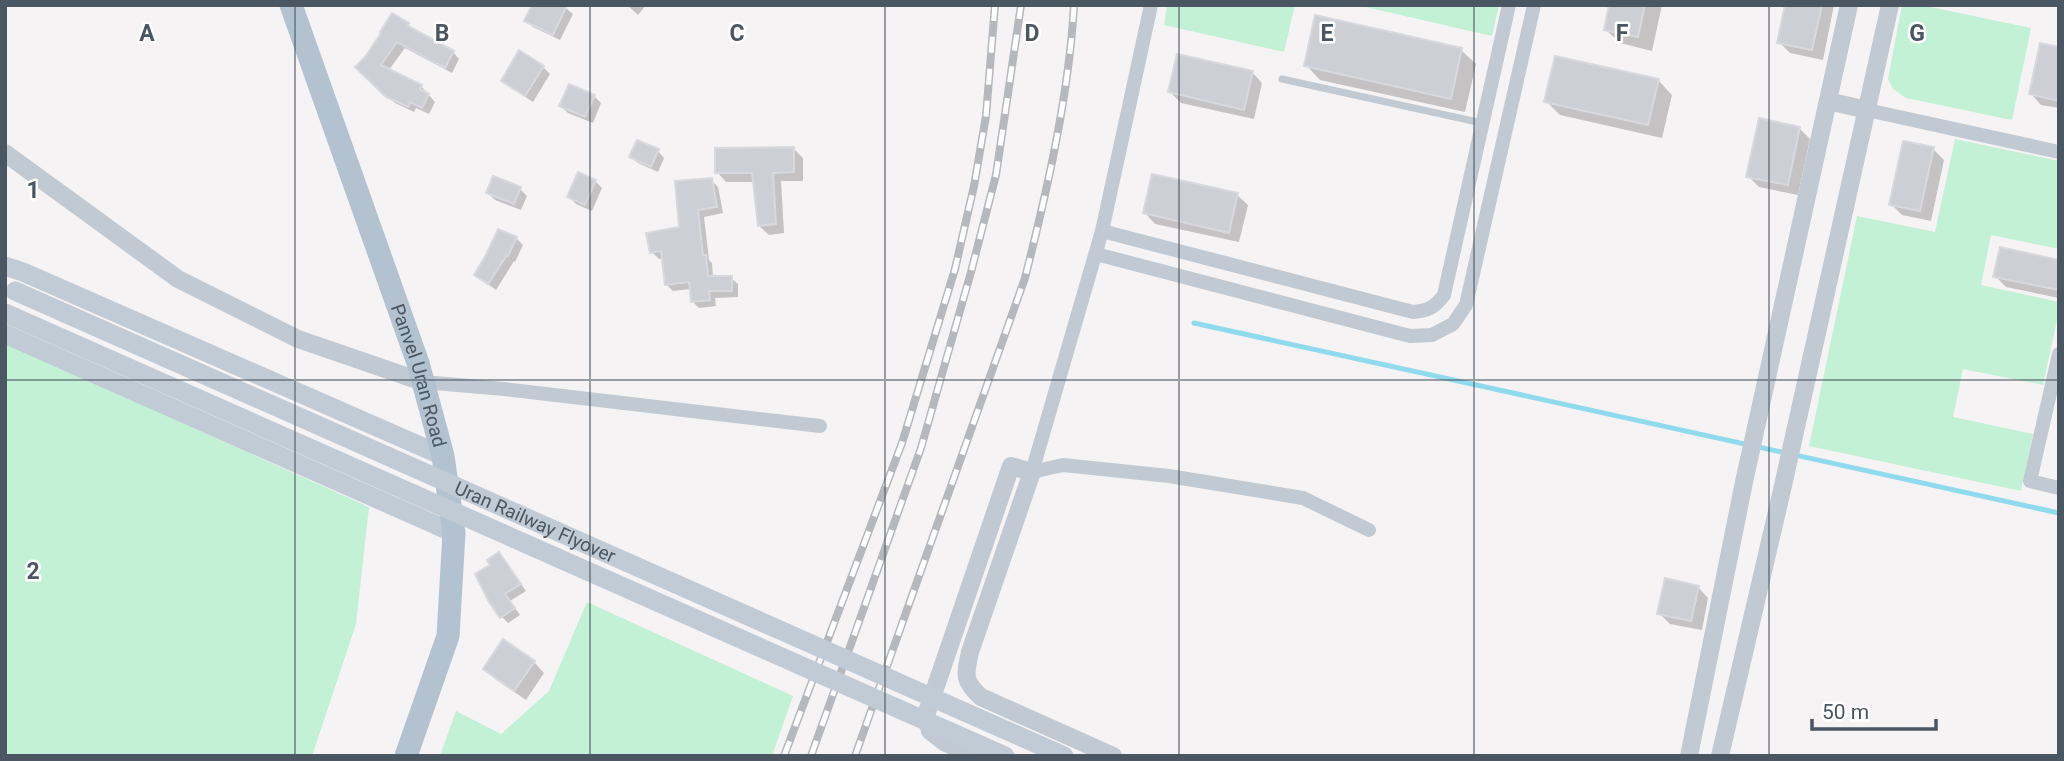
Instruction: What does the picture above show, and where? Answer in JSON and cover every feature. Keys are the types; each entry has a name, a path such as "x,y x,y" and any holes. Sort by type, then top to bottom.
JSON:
{"main road":[{"name":"Panvel Uran Road","path":"291,5 424,382 443,456 454,533 448,636 406,756"},
{"path":"5,266 443,456"},
{"name":"Uran Railway Flyover","path":"10,288 1064,756"},
{"name":"Uran Railway Flyover","path":"5,313 1005,756"},
{"path":"5,334 454,533"}],"street":[{"path":"1113,756 981,697 968,685 966,671 970,652 1032,472 1096,254 1152,5"},
{"path":"1102,231 1413,312 1426,311 1437,305 1444,295 1509,5"},
{"path":"1096,254 1410,336 1432,335 1453,324 1466,305 1534,5"},
{"path":"1689,756 1751,446 1849,5"},
{"path":"1720,756 1791,454 1890,5"},
{"path":"1828,102 2059,152"},
{"path":"5,153 178,279 299,339 424,382 504,388 820,426"},
{"path":"2059,354 2030,481 2059,488"},
{"path":"975,756 944,742 930,731 926,715 1011,466 1032,472 1063,465 1169,476 1303,498 1369,530"}],"lane":[{"path":"1282,79 1482,123"}],"green space":[{"path":"1167,5 1295,5 1284,52 1164,25"},
{"path":"1357,5 1499,5 1492,36"},
{"path":"1902,5 1921,5 2031,28 2012,120 1906,98 1893,89 1888,79"},
{"path":"1955,139 2059,161 2059,249 1991,235 1981,285 2059,302 2043,385 1963,369 1953,417 2033,434 2021,491 1809,446 1857,216 1935,232"},
{"path":"5,343 369,507 356,624 312,756 5,756"},
{"path":"587,602 793,696 772,756 440,756 456,711 501,734 549,691"}],"building":[{"path":"532,5 567,5 553,35 524,21"},
{"path":"1609,5 1645,5 1638,37 1604,30"},
{"path":"1785,5 1822,5 1812,50 1777,43"},
{"path":"392,13 409,23 408,26 454,51 445,68 397,42 381,65 422,85 420,89 429,94 422,108 410,102 408,107 386,97 355,67 365,57"},
{"path":"1315,15 1462,48 1451,99 1304,66"},
{"path":"2040,43 2059,47 2059,101 2029,94"},
{"path":"519,50 544,66 525,96 501,81"},
{"path":"1177,54 1253,71 1244,110 1168,92"},
{"path":"1555,56 1659,79 1648,125 1544,102"},
{"path":"569,84 595,95 585,117 559,106"},
{"path":"1759,118 1800,127 1788,185 1746,177"},
{"path":"637,140 659,149 651,167 629,157"},
{"path":"1903,141 1934,147 1920,211 1889,205"},
{"path":"794,147 794,172 773,173 776,224 758,226 752,173 715,173 715,148"},
{"path":"578,172 596,180 585,205 567,197"},
{"path":"1152,174 1238,193 1229,233 1143,213"},
{"path":"493,176 521,187 514,204 486,193"},
{"path":"712,178 717,207 698,210 703,255 706,255 708,276 732,276 732,291 709,291 710,300 691,302 689,282 665,285 661,251 650,253 646,233 679,227 675,181"},
{"path":"498,229 517,237 508,256 488,284 474,275"},
{"path":"2000,247 2059,260 2059,290 1993,277"},
{"path":"499,552 521,584 505,594 515,608 500,618 475,574 490,565 487,560"},
{"path":"1665,578 1699,586 1691,621 1657,614"},
{"path":"503,639 535,661 514,691 483,669"}],"waterway":[{"path":"1194,323 2059,513"}],"railway":[{"path":"784,756 902,443 955,269 974,186 986,116 995,5"},
{"path":"811,756 921,448 971,272 996,175 1021,5"},
{"path":"855,756 1025,278 1062,108 1074,5"}]}
